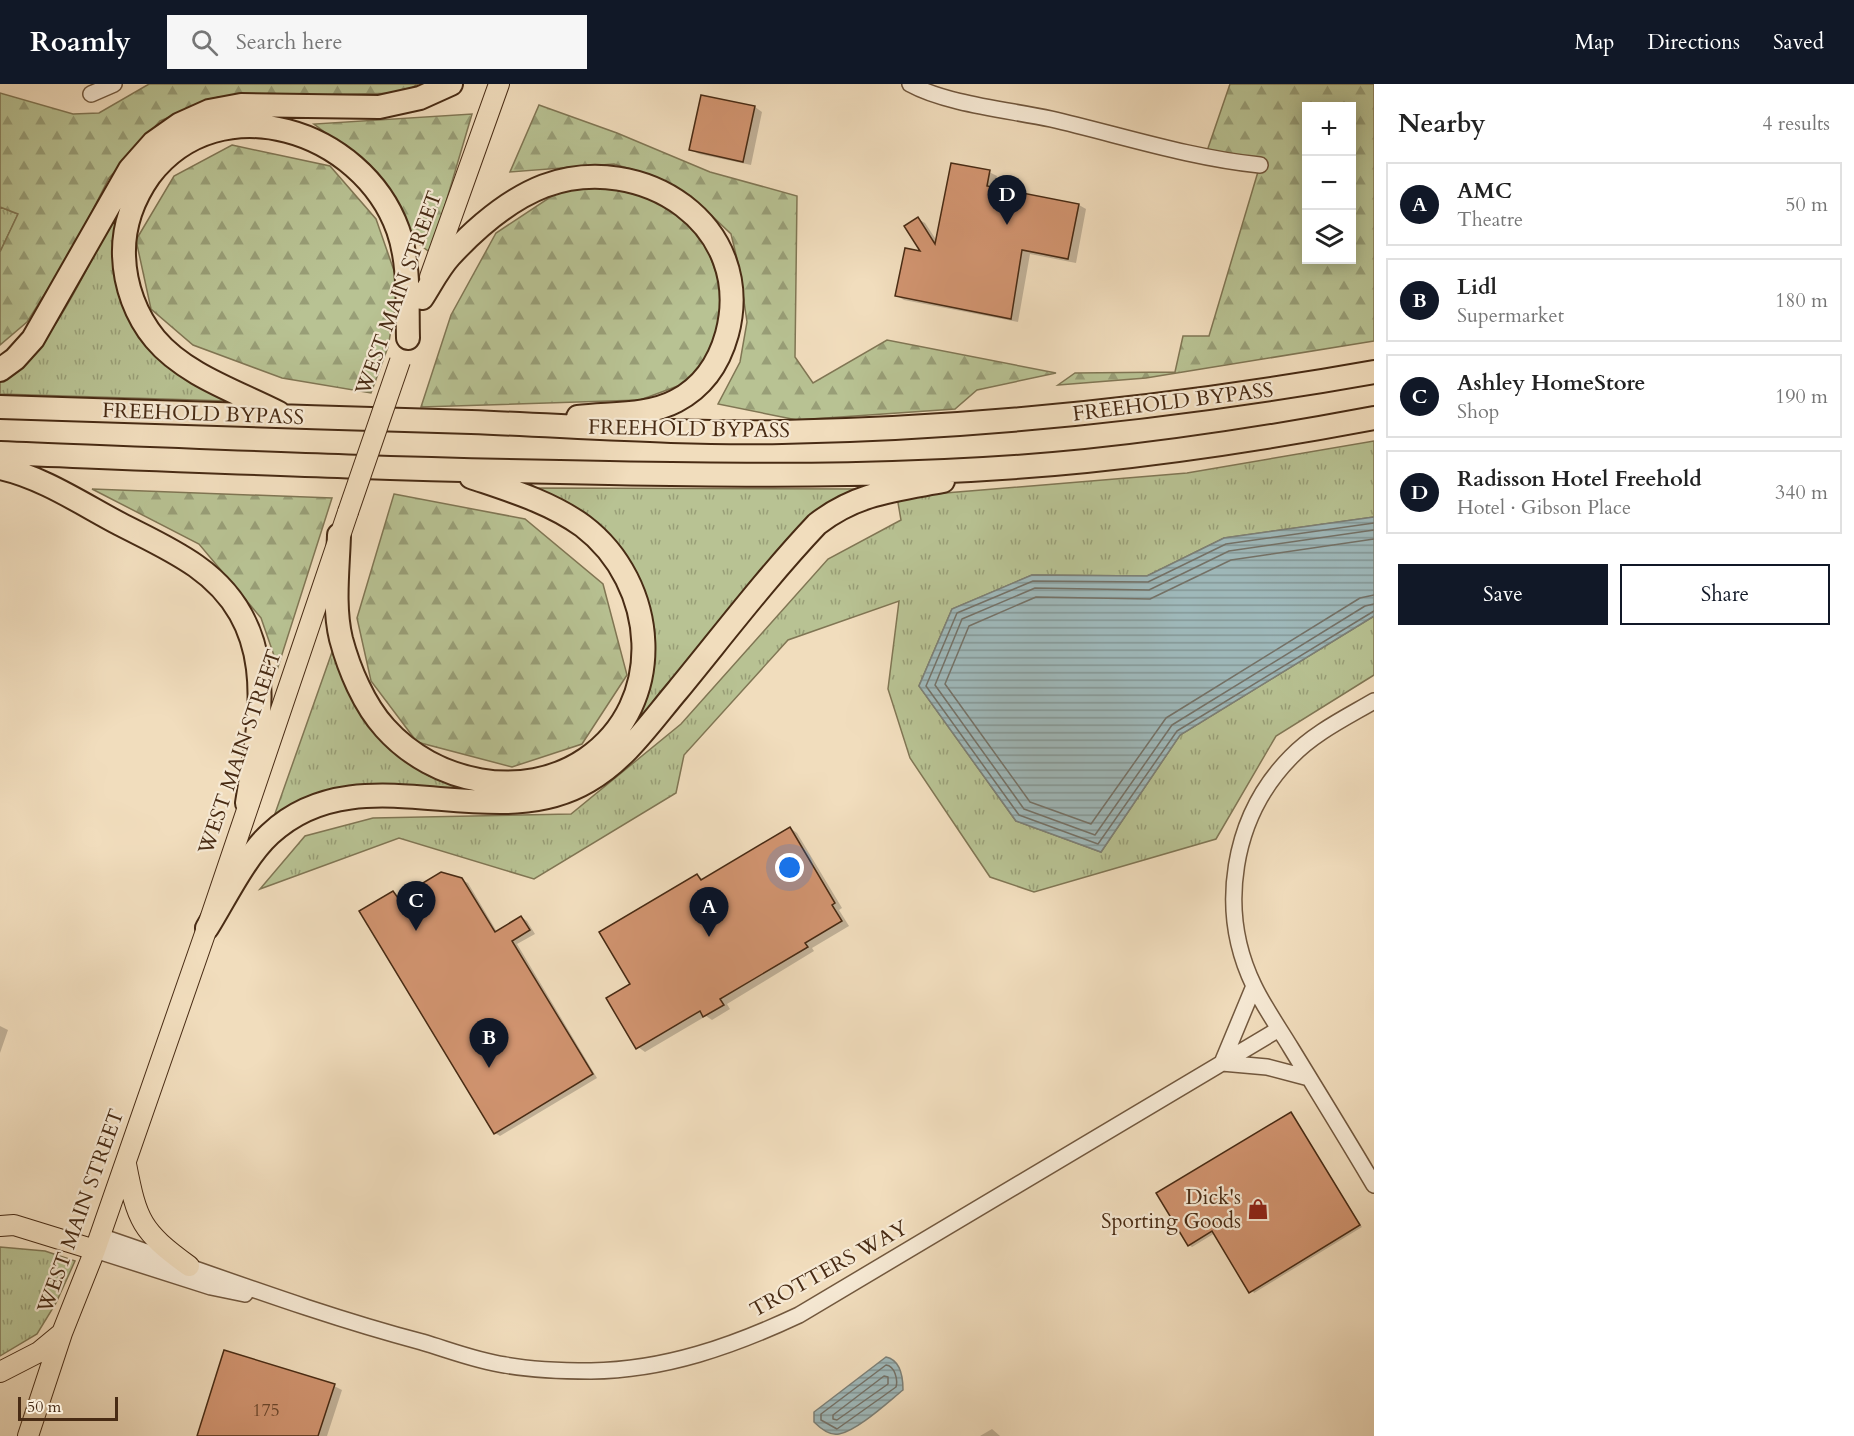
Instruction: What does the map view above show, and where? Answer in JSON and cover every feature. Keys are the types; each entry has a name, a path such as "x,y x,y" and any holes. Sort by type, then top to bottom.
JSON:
{"highway":[{"path":"0,370 15,359 33,339 130,169 166,132 193,117 225,108 379,107 420,98 451,84"},
{"path":"286,416 178,360 155,339 144,324 128,289 124,246 133,204 156,168 189,141 230,127 271,126 313,138 349,161 378,193 397,229 406,284 408,338"},
{"path":"422,298 448,257 481,226 516,200 561,181 611,176 645,183 679,201 706,228 722,257 731,305 724,346 714,367 701,383 686,395 660,407 520,425"},
{"name":"FREEHOLD BYPASS","path":"0,407 706,433 974,423 1174,404 1374,372"},
{"name":"FREEHOLD BYPASS","path":"0,453 351,468 735,476 1019,466 1202,447 1374,418"},
{"path":"207,928 246,865 270,834 303,812 326,802 369,795 518,802 554,795 587,782 626,751 806,536 834,511 875,493 1019,466"},
{"path":"0,468 49,486 181,556 211,579 233,604 247,628 256,652 261,692 247,803"},
{"path":"339,535 337,597 341,637 354,674 370,706 383,726 398,741 436,767 480,781 535,780 578,764 603,746 619,728 639,688 643,669 644,637 638,605 630,585 608,550 570,518 519,493 450,470"}],"main road":[{"name":"WEST MAIN STREET","path":"28,1436 62,1333 97,1243 207,928 247,803 339,535 499,84"},
{"path":"126,1161 134,1204 145,1228 156,1243 189,1266"},
{"path":"0,1226 14,1225 97,1243"},
{"path":"0,1372 39,1352 62,1333"}],"street":[{"path":"96,84 91,94 114,84"},
{"path":"910,84 948,98 1174,147 1221,161 1260,165"},
{"path":"1374,701 1331,725 1292,756 1257,804 1246,827 1235,871 1233,913 1243,955 1254,986 1374,1185"},
{"path":"1254,986 1222,1063 1267,1067 1309,1078"},
{"name":"TROTTERS WAY","path":"97,1243 189,1266 278,1300 505,1365 592,1371 635,1367 688,1357 737,1343 799,1315 1279,1029"},
{"name":"TROTTERS WAY","path":"97,1243 211,1287 278,1300"}],"green space":[{"path":"149,84 418,84 403,93 218,97 160,121 109,178 71,253 27,322 0,345 0,252 18,214 0,207 0,93 73,114 99,113"},
{"path":"1230,84 1374,84 1374,341 1146,378 1058,385 1075,373 1175,372 1183,336 1209,336 1260,165 1206,154"},
{"path":"539,105 617,133 710,172 797,196 795,357 813,383 887,340 1056,373 977,390 955,409 797,420 718,404 740,362 747,322 739,267 731,234 691,196 654,176 614,164 510,172"},
{"path":"472,114 431,253 416,242 368,165 314,124"},
{"path":"232,145 330,166 376,219 399,285 388,347 371,393 282,378 193,345 151,309 136,240 174,176"},
{"path":"597,184 663,202 703,237 725,297 712,356 694,380 640,400 421,407 451,315 496,233 555,194"},
{"path":"125,206 134,323 228,401 0,394 0,381 17,370 51,331 82,279 117,211"},
{"path":"0,207 18,214 0,252"},
{"path":"1374,441 1374,517 1224,538 1147,576 1032,575 952,609 919,686 1016,821 1101,852 1180,735 1374,616 1374,675 1276,736 1216,839 1034,892 990,877 910,758 888,689 899,601 788,640 684,755 676,793 534,879 399,838 260,889 305,836 373,818 571,814 681,724 828,559 901,520 897,497 1187,473"},
{"path":"532,488 869,489 826,510 623,742 646,700 655,638 633,569"},
{"path":"92,489 332,498 278,667 261,618 199,544"},
{"path":"394,494 525,519 603,584 627,675 582,744 512,767 417,742 371,681 357,618"},
{"path":"337,638 356,704 387,747 429,776 476,791 350,787 302,806 271,825"},
{"path":"0,1247 45,1251 75,1261 56,1303 37,1334 0,1356"}],"water":[{"path":"1374,517 1374,616 1180,735 1101,852 1016,821 919,686 952,609 1032,575 1147,576 1224,538"},
{"path":"886,1357 898,1365 903,1390 846,1432 832,1434 814,1422 814,1412"}],"building":[{"path":"701,95 755,106 743,162 689,150"},
{"path":"951,163 990,170 987,186 1079,204 1068,259 1022,250 1011,319 895,296 905,248 920,251 904,226 918,217 935,244"},
{"path":"790,827 835,903 832,905 842,921 805,943 808,947 720,999 724,1005 703,1017 700,1011 636,1049 606,998 630,984 599,932 697,874 701,880"},
{"path":"441,872 462,878 495,932 521,916 530,930 512,941 593,1074 494,1134 359,911 393,891 398,898"},
{"name":"Dick's Sporting Goods","path":"1291,1112 1360,1225 1249,1293 1212,1231 1188,1246 1156,1193"},
{"path":"224,1350 335,1384 318,1436 197,1436"}],"place":[{"name":"Radisson Hotel Freehold","path":"1007,225"},
{"name":"Ashley HomeStore","path":"416,931"},
{"name":"AMC","path":"709,937"},
{"name":"Lidl","path":"489,1068"},
{"name":"Dick's Sporting Goods","path":"1258,1209"}]}
